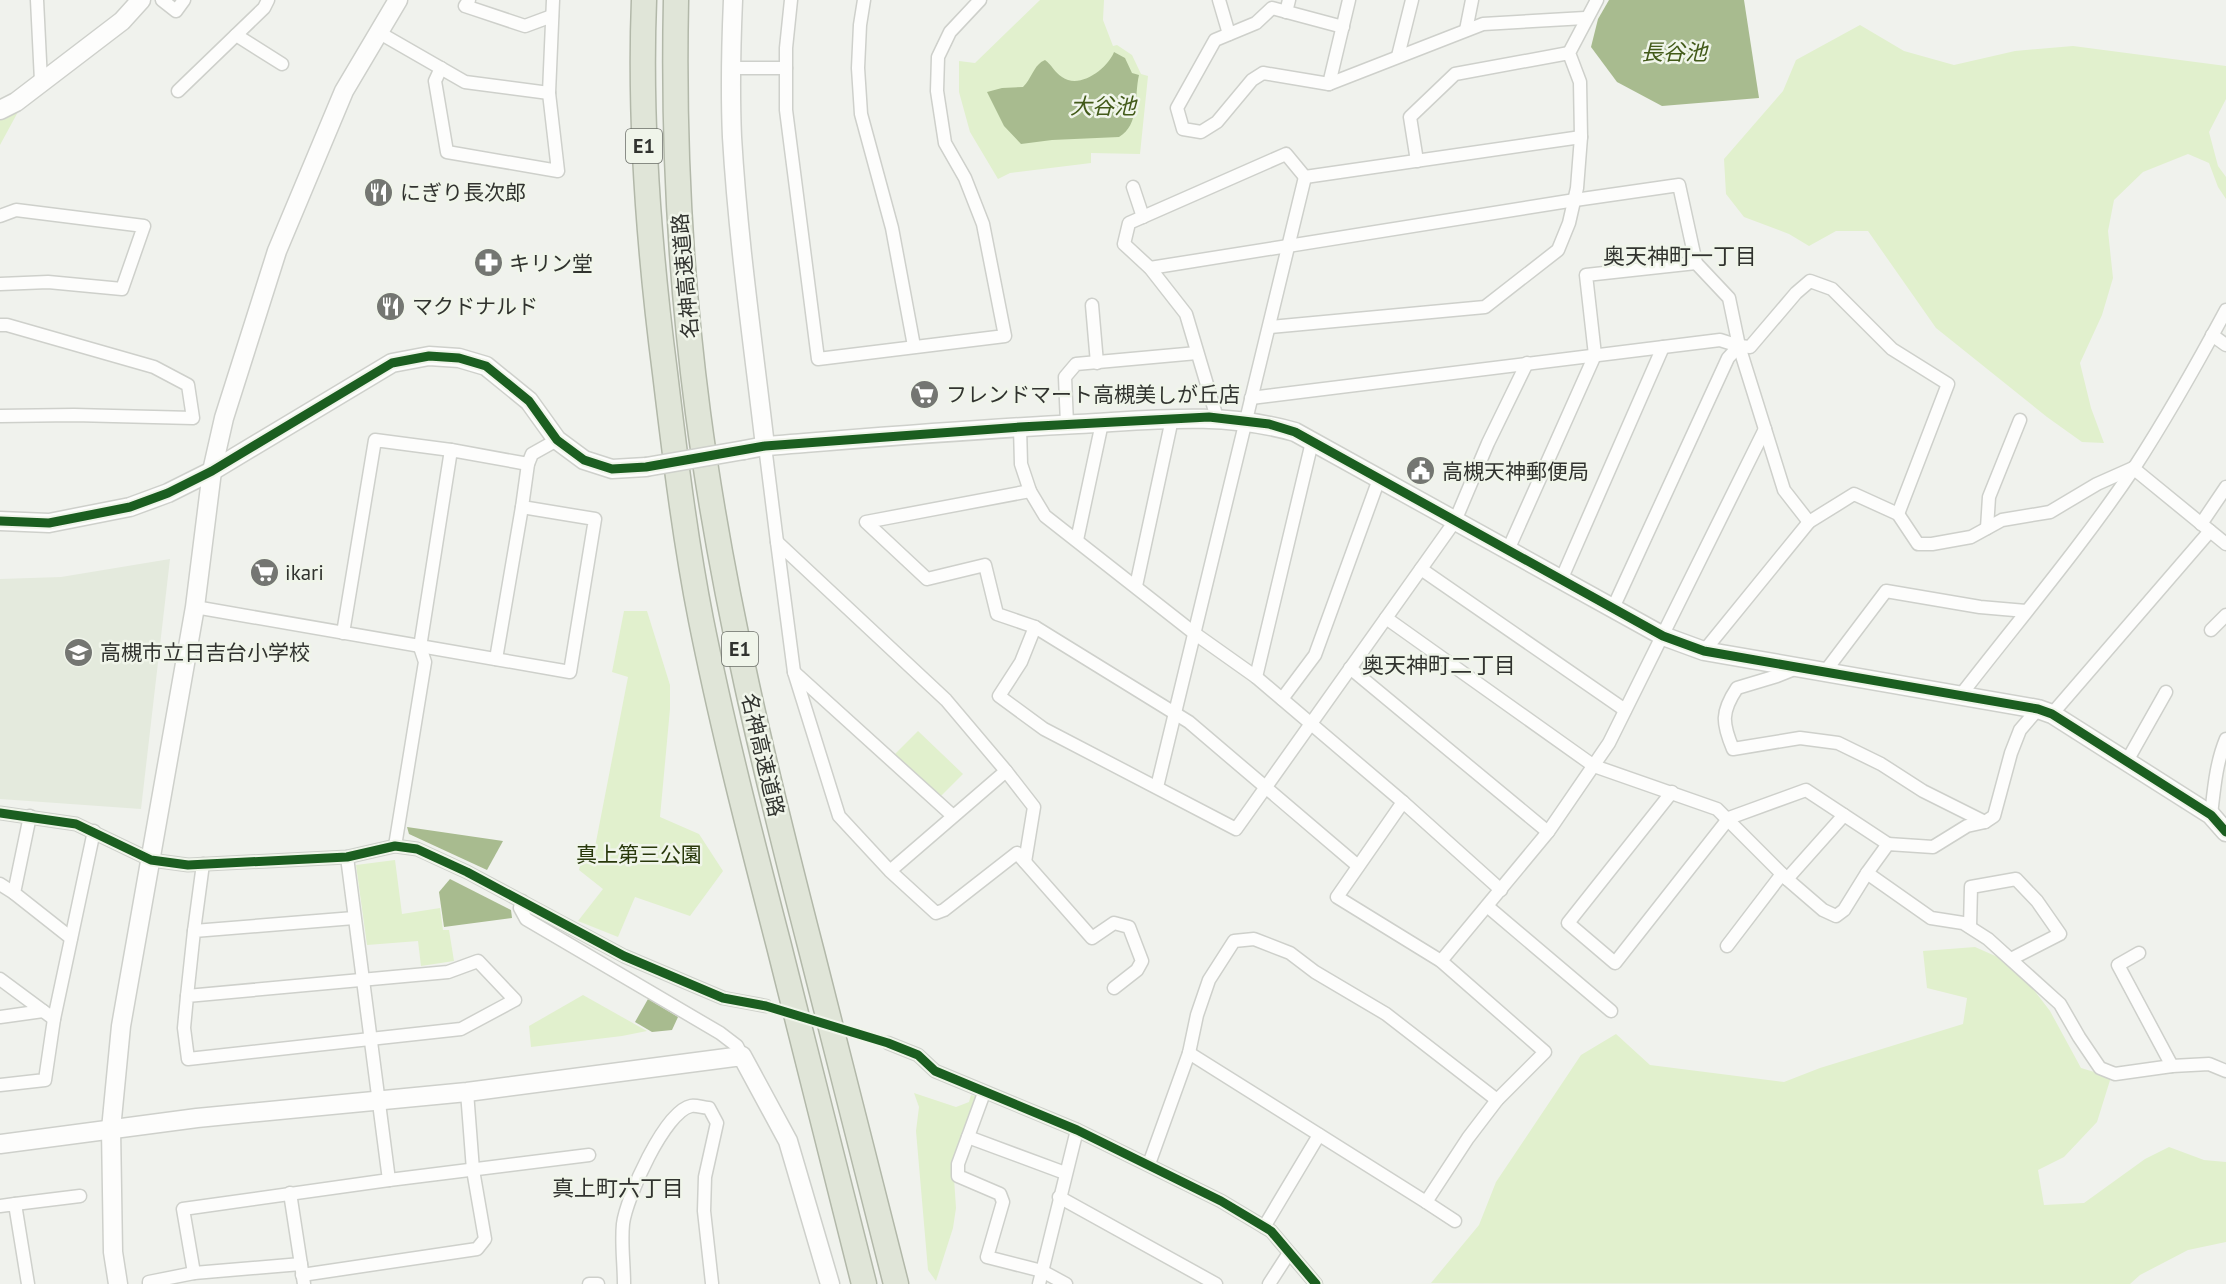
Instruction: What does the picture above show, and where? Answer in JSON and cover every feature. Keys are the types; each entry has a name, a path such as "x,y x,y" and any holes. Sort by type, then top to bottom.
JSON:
{"highway":[{"path":"633,0 631,59 637,184 655,292"},
{"name":"名神高速道路","path":"644,0 641,60 645,187 655,292 678,480 701,618 750,836 864,1284"},
{"name":"名神高速道路","path":"676,0 678,187 686,310 698,414 712,503 740,651 780,830 896,1284"},
{"path":"686,310 687,0"}],"street":[{"path":"37,0 42,81"},
{"path":"0,110 16,102 122,21 141,0"},
{"path":"162,0 176,11 184,0"},
{"path":"178,91 264,8 268,0"},
{"path":"118,1284 113,1252 111,1129 121,1026 195,607 212,471 225,418 277,251 344,91 398,0"},
{"path":"469,0 465,6 525,26 552,16"},
{"path":"441,68 435,81 447,152 558,171 549,93 553,0"},
{"path":"733,0 732,137 777,542 794,672 838,816 890,871 936,914 1017,852 1092,938 1114,923 1129,927 1142,961 1137,970 1114,988"},
{"path":"791,0 786,68 786,111 818,359 1005,336 983,224 965,178 945,144 937,91 938,57 950,32 974,2"},
{"path":"864,0 858,68 861,114 892,228 914,346"},
{"path":"1219,0 1229,34"},
{"path":"1329,84 1349,0"},
{"path":"1398,56 1412,0"},
{"path":"1466,30 1472,0"},
{"path":"1270,327 1485,307 1558,250 1569,223 1578,188 1581,137 1580,82 1569,53 1585,18 1597,0"},
{"path":"1342,27 1288,6 1272,8 1256,23 1215,40 1177,108 1183,129 1201,132 1216,122 1252,80 1263,73 1329,84 1483,24 1585,18"},
{"path":"378,32 465,82 549,93"},
{"path":"237,35 282,64"},
{"path":"1417,161 1410,117 1455,74 1569,53"},
{"path":"731,68 786,68"},
{"path":"1305,177 1581,137"},
{"path":"1217,418 1186,314 1150,268 1124,244 1130,223 1286,154 1305,177"},
{"path":"1157,787 1305,177"},
{"path":"1150,268 1679,185 1696,263 1729,298 1739,346 1784,490 1809,522"},
{"path":"1133,187 1143,217"},
{"path":"0,216 16,210 144,226 122,289 48,282 0,284"},
{"path":"1508,550 1595,355 1586,275 1696,263"},
{"path":"1251,398 1720,340 1750,347 1796,293 1810,281 1832,289 1892,349 1948,384 1898,514"},
{"path":"1092,304 1097,363"},
{"path":"1960,696 2133,468 2169,412 2226,310"},
{"path":"0,324 154,367 188,385 193,418 0,416"},
{"path":"2212,335 2226,345"},
{"path":"1613,608 1728,358 1739,346"},
{"path":"1561,580 1663,347"},
{"path":"1067,424 1065,377 1076,364 1197,353"},
{"path":"0,520 49,523 130,507 168,493 212,471 392,363 429,356 459,358 486,366 529,401 556,440 584,460 612,469 646,467 765,446 1067,424 1172,419 1245,420 1295,432 1663,636 1704,651 2045,712 2211,815 2226,832"},
{"path":"1035,627 1021,662 999,696 1044,729 1236,829 1455,521 1488,443 1527,363"},
{"path":"1136,586 1172,419"},
{"path":"1987,528 1989,498 2020,420"},
{"path":"1077,540 1102,423"},
{"path":"1020,427 1021,464 1030,491 1045,516 1194,633 1256,677 1402,801 1500,890"},
{"path":"1441,961 1548,832 1594,766 1663,636 1765,429"},
{"path":"343,633 375,440 451,450 528,464"},
{"path":"496,659 528,464 532,454 556,440"},
{"path":"1256,677 1312,442"},
{"path":"395,846 425,662 420,647 451,450"},
{"path":"2133,468 2226,544"},
{"path":"1704,651 1809,522 1854,494 1898,514 1918,544 1932,544 1971,537 2002,520 2050,512 2097,484 2133,468"},
{"path":"1282,699 1315,655 1379,478"},
{"path":"1672,792 1568,923 1615,963 1729,818 1806,790 1888,844 1933,847 1967,826 1985,822 1994,816 2011,753 2020,730 2045,712 2205,527 2226,487"},
{"path":"1030,491 866,522 927,579 985,565 997,614 1035,627 1189,722 1358,866"},
{"path":"195,607 570,672 595,519 522,507"},
{"path":"777,542 946,700 1034,807 1025,862"},
{"path":"1420,569 1625,710"},
{"path":"1824,673 1886,591 1980,607 2026,611"},
{"path":"2211,630 2226,615"},
{"path":"1386,618 1594,766 1717,809 1729,818 1784,876 1823,910 1836,916 1844,910 1888,844"},
{"path":"1350,668 1548,832"},
{"path":"1797,668 1737,688 1726,703 1724,727 1733,749 1800,738 1838,743 1881,764 1923,791 1985,822"},
{"path":"794,672 953,816"},
{"path":"2127,761 2166,692"},
{"path":"2211,815 2214,781 2226,739"},
{"path":"890,871 1006,771"},
{"path":"1402,801 1337,897 1441,961 1545,1052 1497,1100 1468,1138 1426,1202"},
{"path":"0,813 76,824 151,860 188,865 347,857 395,846 417,849 522,901 624,956 723,998 766,1006"},
{"path":"1726,946 1784,876 1844,815"},
{"path":"14,893 30,816"},
{"path":"0,1084 45,1080 54,1019 94,831"},
{"path":"347,857 389,1180"},
{"path":"187,996 448,972 478,961 514,1000 461,1029 188,1059 183,1028 203,864"},
{"path":"1867,873 1932,918 1963,923 1988,939 2060,1004 2100,1068 2115,1074 2172,1066 2209,1064 2226,1071"},
{"path":"1970,927 1971,887 2016,879 2037,901 2060,934 2011,959"},
{"path":"0,884 71,938"},
{"path":"522,901 520,908 526,919 720,1033 737,1046 788,1141 830,1284"},
{"path":"1487,906 1611,1011"},
{"path":"194,931 354,918"},
{"path":"1149,1164 1189,1053 1197,1015 1209,980 1234,941 1254,939 1290,953 1315,972 1386,1014 1497,1100"},
{"path":"2139,953 2118,965 2172,1066"},
{"path":"0,979 54,1019"},
{"path":"0,1017 43,1011"},
{"path":"888,1043 918,1055 935,1071 1077,1130 1221,1201 1271,1231 1316,1284"},
{"path":"1189,1053 1455,1221"},
{"path":"0,1144 197,1118 467,1092 742,1056"},
{"path":"149,1284 149,1282 194,1273 302,1274 477,1249 485,1239 472,1170 467,1092"},
{"path":"984,1093 958,1164 958,1176 1000,1194 1003,1202 987,1257 1042,1271 1066,1284"},
{"path":"624,1284 623,1222 638,1178 655,1145 677,1113 692,1106 709,1108 717,1124 705,1177 704,1211 711,1284"},
{"path":"1039,1284 1077,1130"},
{"path":"1264,1227 1319,1135"},
{"path":"968,1137 1065,1173"},
{"path":"194,1273 183,1209 589,1155"},
{"path":"291,1193 302,1274"},
{"path":"0,1206 80,1196"},
{"path":"1059,1197 1216,1284"},
{"path":"15,1204 28,1284"},
{"path":"1269,1284 1290,1253"},
{"path":"589,1284 598,1284"}],"shaded area":[{"name":"高槻市立日吉台小学校","path":"170,559 141,809 0,799 0,579 61,577"}],"green space":[{"path":"1040,0 1104,0 1103,20 1113,46 1117,45 1132,55 1141,74 1148,76 1140,154 1091,153 1091,163 1010,173 998,179 970,132 959,92 959,61 975,63"},
{"path":"1860,25 1904,51 1954,65 2015,51 2073,46 2226,66 2226,99 2209,132 2218,166 2226,177 2226,199 2218,187 2209,163 2188,154 2143,172 2114,200 2108,231 2113,278 2102,315 2080,363 2091,408 2104,443 2082,442 2047,417 1936,328 1868,231 1836,231 1809,246 1789,234 1744,217 1726,194 1724,159 1783,91 1796,60"},
{"path":"17,106 19,110 0,145 0,116"},
{"name":"真上第三公園","path":"624,611 647,611 670,685 670,709 660,817 699,834 723,871 690,916 635,897 618,937 578,921 603,889 579,870 583,853 595,847 628,677 612,672"},
{"path":"918,731 963,774 939,798 894,755"},
{"path":"395,860 402,914 440,908 443,930 449,930 454,961 421,966 418,941 367,945 356,865"},
{"path":"1975,947 2009,962 2018,969 2050,1011 2081,1068 2111,1077 2097,1122 2064,1157 2038,1170 2044,1205 2084,1203 2145,1159 2169,1147 2204,1160 2226,1162 2226,1242 2188,1250 2140,1275 2130,1284 1431,1283 1479,1225 1496,1182 1581,1055 1616,1034 1650,1065 1784,1082 1820,1068 1963,1024 1967,998 1927,988 1923,951"},
{"path":"583,995 647,1031 531,1047 529,1026"},
{"path":"914,1093 956,1107 969,1102 971,1095 975,1096 978,1101 953,1163 956,1208 953,1228 936,1281 928,1270 916,1131 919,1107"}],"water":[{"name":"長谷池","path":"1609,0 1744,0 1759,98 1662,106 1617,82 1591,47 1598,19"},
{"name":"大谷池","path":"1114,52 1125,58 1132,73 1139,75 1133,118 1126,132 1119,137 1021,144 1004,126 987,92 1002,88 1023,87 1038,65 1045,60 1062,77 1077,81 1085,79 1100,70"},
{"path":"407,827 503,841 487,870 409,834"},
{"path":"450,879 511,910 512,918 444,927 439,892"},
{"path":"648,999 678,1017 672,1030 652,1032 635,1022"}],"tunnel":[{"path":"766,1006 888,1043"}],"cycle path":[{"path":"0,521 49,523 130,507 168,493 212,471 392,363 429,356 459,358 486,366 529,401 557,440 584,460 612,469 646,467 765,446 1020,427 1209,417 1269,424 1295,432 1663,636 1704,651 2038,709 2052,714 2211,815 2226,832"},
{"path":"0,813 76,824 151,860 188,865 347,857 395,846 417,849 467,872 624,956 723,998 766,1006 888,1043 918,1055 935,1071 1077,1130 1221,1201 1271,1231 1316,1284"}],"place":[{"name":"にぎり長次郎","path":"379,192"},
{"name":"キリン堂","path":"488,263"},
{"name":"マクドナルド","path":"391,306"},
{"name":"フレンドマート高槻美しが丘店","path":"925,394"},
{"name":"高槻天神郵便局","path":"1421,471"},
{"name":"ikari","path":"264,572"},
{"name":"高槻市立日吉台小学校","path":"79,652"}],"district":[{"name":"奥天神町一丁目","path":"1680,256"},
{"name":"奥天神町二丁目","path":"1439,665"},
{"name":"真上町六丁目","path":"618,1188"}]}
